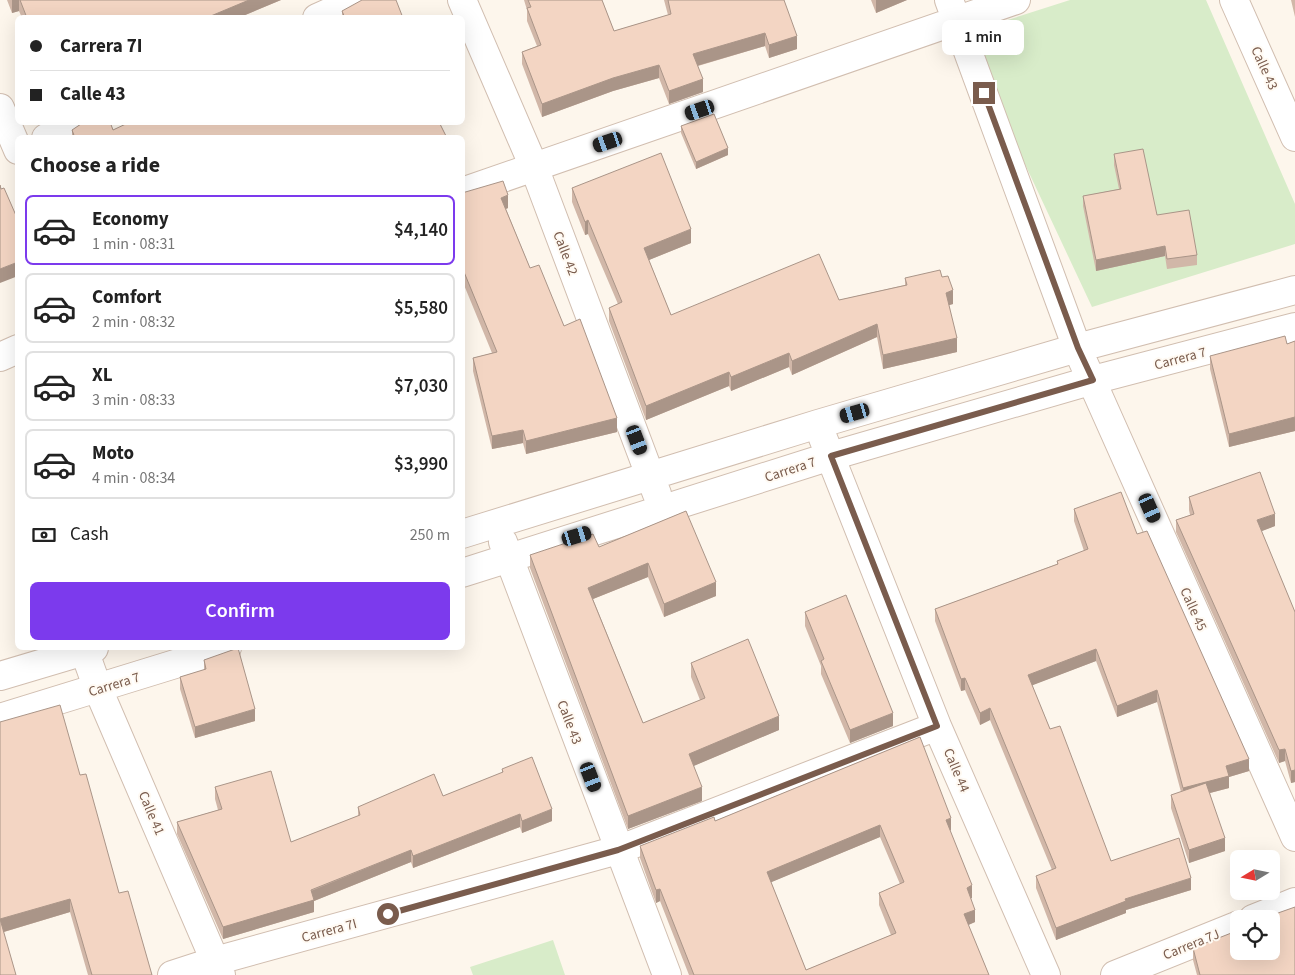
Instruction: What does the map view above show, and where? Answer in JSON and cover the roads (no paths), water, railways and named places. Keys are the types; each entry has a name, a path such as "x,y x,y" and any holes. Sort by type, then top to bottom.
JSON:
{"street":[{"path":"324,15 357,0"},
{"name":"Calle 42","path":"462,0 534,167 663,509"},
{"path":"465,191 954,10 1016,0"},
{"name":"Calle 43","path":"1234,0 1295,137"},
{"path":"954,10 1078,348 1093,380"},
{"path":"0,108 15,143"},
{"path":"52,135 74,125"},
{"path":"0,158 15,151"},
{"path":"465,533 818,424 1078,348 1295,290"},
{"name":"Carrera 7","path":"465,572 831,456 1093,380 1295,328"},
{"path":"0,357 15,351"},
{"name":"Calle 45","path":"1093,380 1295,837"},
{"name":"Calle 44","path":"818,424 937,726 1046,975"},
{"name":"Calle 43","path":"496,524 618,850 667,975"},
{"path":"0,676 86,650"},
{"name":"Calle 41","path":"89,650 98,689 218,968"},
{"name":"Carrera 7","path":"0,718 221,650"},
{"name":"Carrera 7I","path":"172,975 218,968 618,850 937,726"},
{"path":"1275,910 1295,902"},
{"name":"Carrera 7J","path":"1115,975 1230,928"}]}
